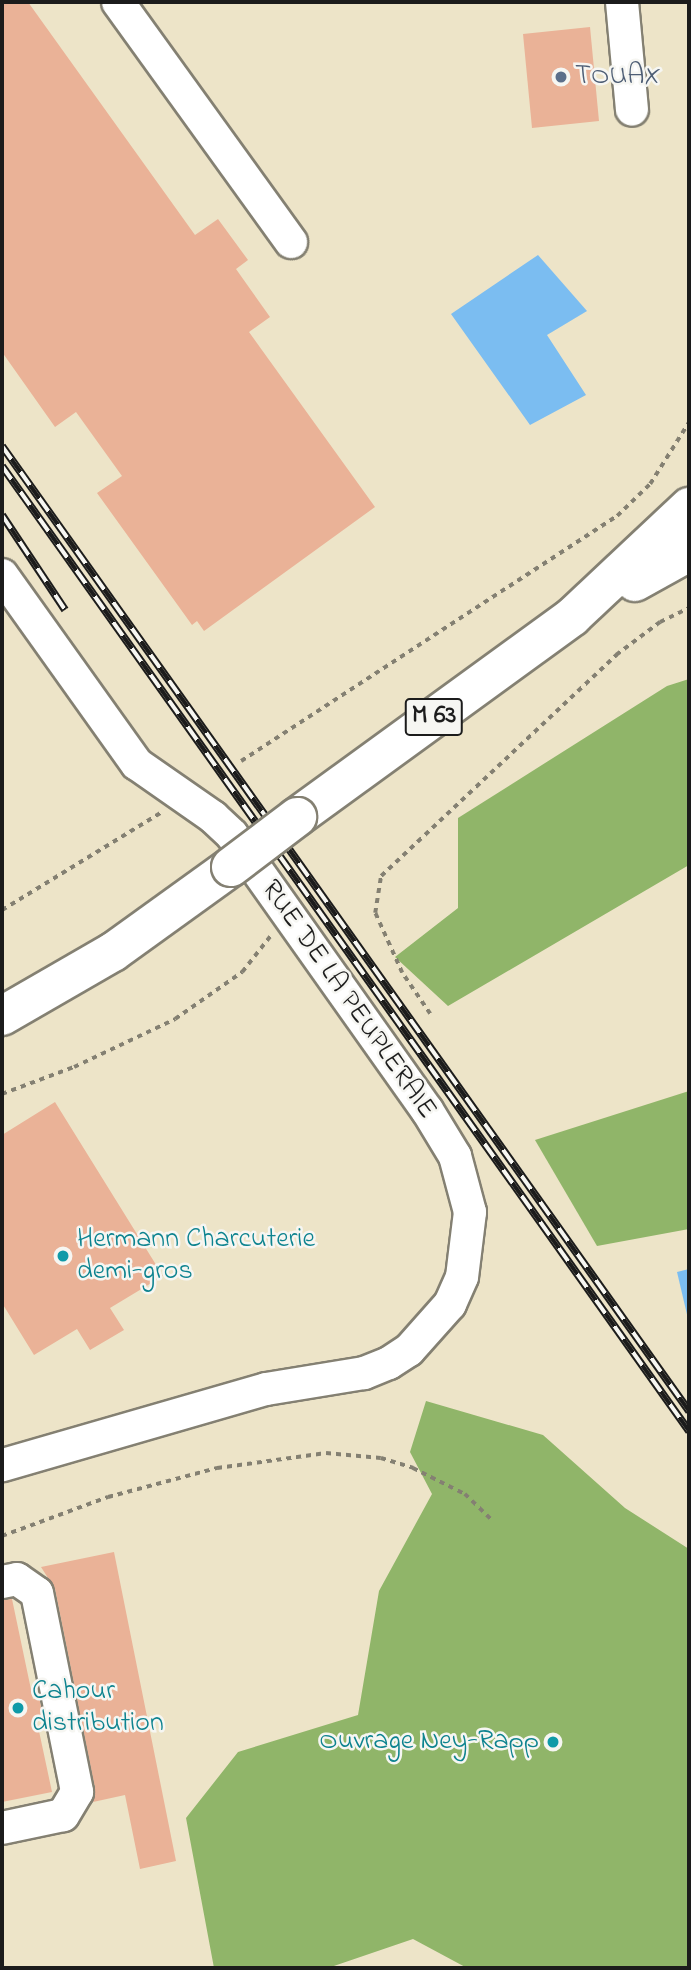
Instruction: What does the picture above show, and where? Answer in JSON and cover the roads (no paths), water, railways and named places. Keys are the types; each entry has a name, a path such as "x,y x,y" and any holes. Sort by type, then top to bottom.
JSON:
{"main road":[{"name":"M 63","path":"572,617 689,507"},
{"name":"M 63","path":"2,1016 113,952 572,617 689,552"}],"street":[{"path":"118,2 291,242"},
{"path":"622,2 632,110"},
{"name":"RUE DE LA PEUPLERAIE","path":"2,575 120,745 149,775 226,828 427,1110 455,1156 470,1212 462,1277 454,1295 409,1350 365,1373 266,1389 2,1465"},
{"path":"2,1582 17,1579 37,1593 77,1792 63,1815 2,1828"}],"water":[{"path":"538,255 587,311 547,335 586,395 530,425 451,314"},
{"path":"689,1269 689,1323 677,1272"}],"railway":[{"path":"2,446 689,1411"},
{"path":"2,466 689,1431"},
{"path":"2,515 65,610"}],"place":[{"name":"TOUAX","path":"561,77"},
{"name":"Hermann Charcuterie demi-gros","path":"63,1256"},
{"name":"Cahour distribution","path":"18,1708"},
{"name":"Ouvrage Ney-Rapp","path":"553,1742"}]}
